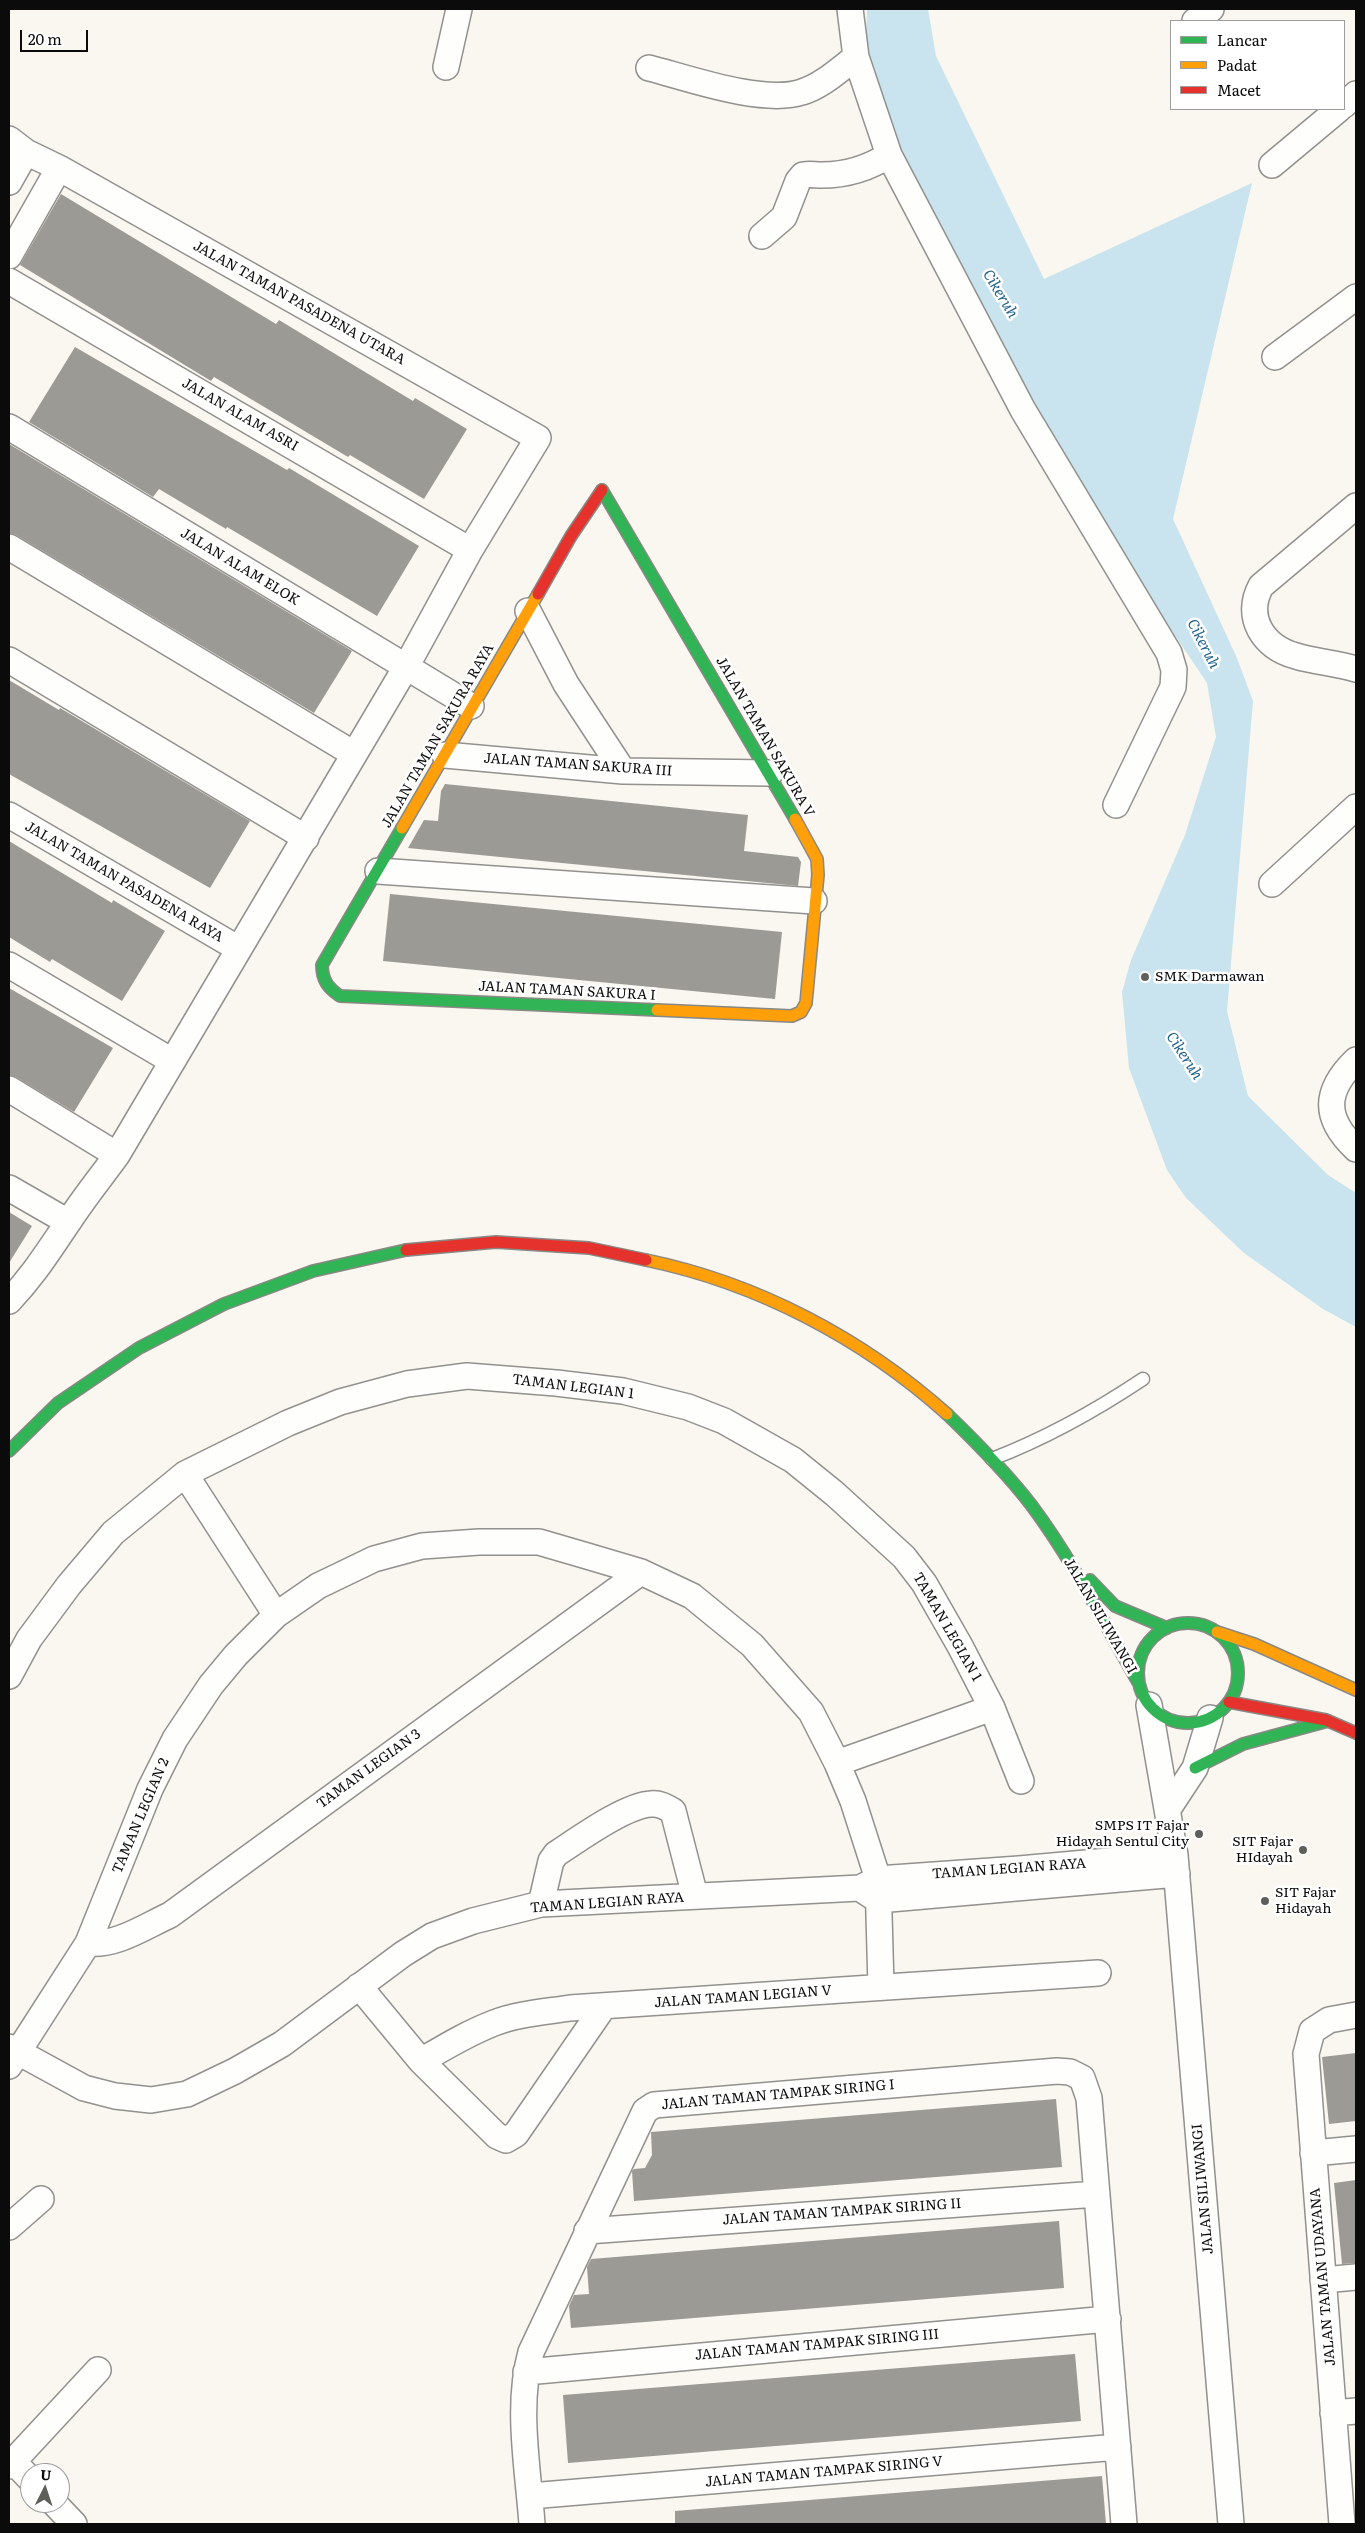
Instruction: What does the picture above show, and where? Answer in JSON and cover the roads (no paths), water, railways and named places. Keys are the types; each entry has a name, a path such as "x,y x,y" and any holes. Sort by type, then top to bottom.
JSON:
{"main road":[{"name":"JALAN TAMAN SAKURA RAYA","path":"340,996 326,986 321,972 322,965 445,755 470,706 571,536 602,490"},
{"name":"JALAN TAMAN SAKURA V","path":"602,490 770,773 817,859 818,876 814,901 806,1002 801,1012 792,1016"},
{"name":"JALAN TAMAN SAKURA I","path":"340,996 792,1016"},
{"name":"JALAN SILIWANGI","path":"9,1451 56,1405 141,1346 223,1303 312,1270 389,1252 482,1241 560,1243 632,1254 731,1282 822,1324 858,1345 916,1387 992,1459 1032,1507 1061,1550 1138,1682"},
{"name":"JALAN SILIWANGI","path":"1061,1550 1115,1606 1167,1628"},
{"path":"1217,1632 1234,1652 1237,1664 1235,1690 1220,1710 1198,1722 1184,1723 1171,1720 1149,1705 1138,1682 1138,1668 1147,1644 1156,1634 1167,1628 1192,1623 1254,1644 1356,1690"},
{"path":"1220,1710 1251,1709 1296,1714 1328,1721 1356,1733"},
{"path":"1195,1768 1218,1754 1273,1732 1328,1721"}],"street":[{"path":"446,67 459,9"},
{"path":"850,9 856,57 889,155 1023,410 1169,653 1174,670 1173,687 1116,806"},
{"path":"1197,20 1211,9"},
{"path":"649,68 746,92 778,96 804,92 856,57"},
{"path":"1345,104 1356,94"},
{"path":"1272,165 1338,110"},
{"path":"9,182 17,146"},
{"name":"JALAN TAMAN PASADENA UTARA","path":"17,146 538,438 470,550"},
{"path":"762,236 784,217 798,181 803,175 831,174 856,170 869,166 889,155"},
{"path":"9,256 59,168"},
{"name":"JALAN ALAM ASRI","path":"9,281 470,550"},
{"path":"1275,357 1356,297"},
{"name":"JALAN ALAM ELOK","path":"9,428 470,706"},
{"path":"1356,506 1261,586 1256,595 1254,611 1255,622 1261,633 1274,647 1295,656 1356,669"},
{"path":"9,547 354,754"},
{"path":"9,1302 25,1285 117,1155 406,667 470,550"},
{"path":"528,611 566,684 623,771"},
{"path":"9,660 306,838"},
{"name":"JALAN TAMAN SAKURA III","path":"445,755 623,771 770,773"},
{"path":"1272,884 1356,807"},
{"name":"JALAN TAMAN PASADENA RAYA","path":"9,815 239,949"},
{"path":"378,871 814,901"},
{"path":"9,965 172,1061"},
{"path":"1356,1060 1341,1075 1333,1089 1332,1114 1342,1136 1356,1149"},
{"path":"9,1089 117,1155"},
{"path":"9,1188 68,1222"},
{"name":"TAMAN LEGIAN 1","path":"9,1676 29,1640 68,1585 113,1533 185,1474 288,1423 340,1402 407,1384 468,1376 624,1390 688,1407 724,1422 792,1460 835,1494 904,1557 924,1583 992,1708 1021,1781"},
{"path":"185,1474 276,1615"},
{"name":"TAMAN LEGIAN 2","path":"12,2055 88,1943 150,1789 175,1739 230,1662 276,1615 318,1586 374,1558 422,1546 479,1542 539,1542 641,1572 692,1596 752,1645 811,1712 838,1763 853,1801 872,1889"},
{"name":"TAMAN LEGIAN 3","path":"88,1943 100,1944 111,1941 170,1916 641,1572"},
{"name":"JALAN SILIWANGI","path":"1149,1705 1176,1864 1231,2524"},
{"path":"838,1763 992,1708"},
{"path":"1168,1809 1195,1768 1220,1710"},
{"path":"541,1904 550,1861 556,1854 622,1813 650,1804 662,1804 673,1811 695,1896"},
{"name":"TAMAN LEGIAN RAYA","path":"12,2055 84,2088 115,2096 151,2100 187,2094 235,2072 282,2044 359,1986 432,1936 473,1921 541,1904 872,1889 1176,1864"},
{"path":"872,1889 881,1987"},
{"name":"JALAN TAMAN LEGIAN V","path":"421,2061 463,2037 495,2022 525,2014 604,2006 1098,1973"},
{"path":"359,1986 421,2061 497,2136 506,2140 516,2134 604,2006"},
{"name":"JALAN TAMAN UDAYANA","path":"1342,2524 1345,2412 1323,2280 1306,2054 1312,2030 1329,2020 1356,2015"},
{"name":"JALAN TAMAN TAMPAK SIRING I","path":"532,2524 524,2416 526,2372 531,2352 640,2118 644,2111 654,2105 1057,2071 1070,2072 1082,2078 1089,2098 1098,2194"},
{"path":"1313,2153 1356,2149"},
{"path":"1098,2194 1124,2524"},
{"name":"JALAN TAMAN TAMPAK SIRING II","path":"587,2231 1098,2194"},
{"path":"9,2227 41,2199"},
{"path":"1323,2280 1356,2277"},
{"name":"JALAN TAMAN TAMPAK SIRING III","path":"526,2372 1108,2319"},
{"path":"17,2469 98,2370"},
{"name":"JALAN TAMAN TAMPAK SIRING V","path":"530,2496 1118,2447"},
{"path":"64,2513 74,2524"}],"lane":[{"path":"992,1459 1040,1440 1069,1425 1143,1379"}],"water":[{"name":"Cikeruh","path":"867,9 928,9 936,56 1044,279 1252,183 1173,519 1237,658 1253,701 1227,1011 1248,1096 1328,1175 1356,1193 1356,1327 1323,1309 1244,1253 1186,1198 1167,1170 1129,1068 1122,992 1131,960 1185,835 1216,737 1207,683 1023,410 889,155 865,64"}],"place":[{"name":"SMK Darmawan","path":"1145,977"},
{"name":"SMPS IT Fajar Hidayah Sentul City","path":"1199,1834"},
{"name":"SIT Fajar HIdayah","path":"1303,1850"},
{"name":"SIT Fajar Hidayah","path":"1265,1901"}]}
